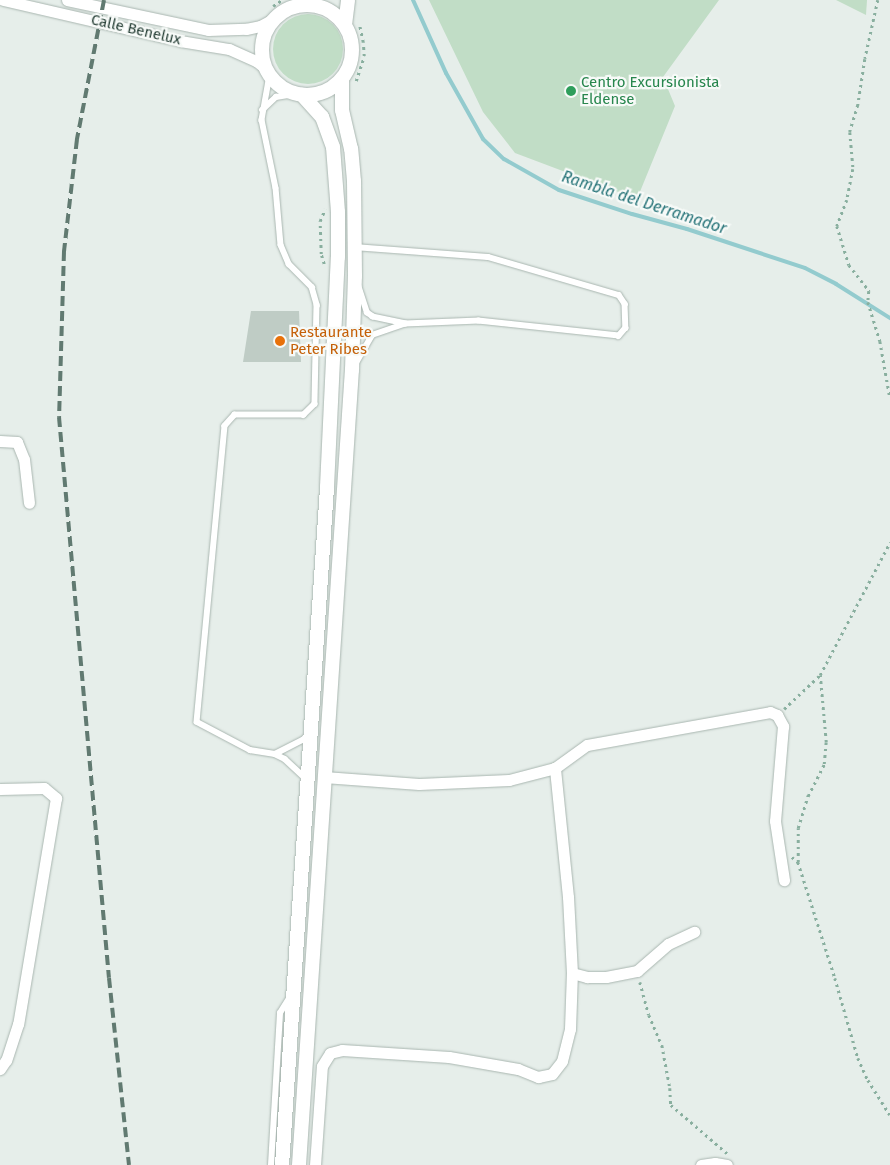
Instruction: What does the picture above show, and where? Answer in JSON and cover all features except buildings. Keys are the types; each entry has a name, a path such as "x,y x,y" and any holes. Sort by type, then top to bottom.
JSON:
{"street":[{"name":"Calle Benelux","path":"3,0 180,41 229,49 256,61 268,72"},
{"name":"Calle Benelux","path":"67,0 208,30 246,29 260,26 276,18"},
{"path":"299,1165 352,370 355,276 354,181 351,149 342,110 353,47 348,0"},
{"path":"282,1165 335,341 338,221 332,147 322,117 298,94 280,86 268,72 262,47 268,26 276,18 299,3 323,8 351,21"},
{"path":"298,94 324,92 348,82"},
{"path":"0,441 17,442 24,459 29,503"},
{"path":"324,777 419,784 509,780 556,768 586,745 770,712 777,715 783,726 775,821 784,880"},
{"path":"315,1165 322,1066 330,1053 342,1050 449,1056 518,1069 538,1077 552,1074 562,1062 570,1029 572,973 567,888 556,768"},
{"path":"0,789 44,788 56,798 18,1024 6,1060 0,1069"},
{"path":"572,973 586,977 625,975 637,972 668,944 694,932"},
{"path":"701,1165 728,1162"}],"lane":[{"path":"268,72 262,120 276,188 281,245 290,264 306,280 316,295 315,404 304,415 236,416 225,426 198,722 250,750 275,754 300,771 307,780"},
{"path":"262,110 276,97 298,94"},
{"path":"354,247 488,257 619,295 625,304 626,328 620,336 479,321 406,324 373,317 367,313 364,298 355,276"},
{"path":"352,370 372,335 406,324"},
{"path":"275,754 303,740 311,732"},
{"path":"270,1165 280,1014 293,991"}],"path":[{"path":"878,0 865,59 858,105 850,132 852,169 850,185 844,212 836,226 849,265 869,291 868,302 880,341 890,398"},
{"path":"348,82 362,68 364,56 364,42 351,21"},
{"path":"777,715 820,675 890,542"},
{"path":"820,675 826,742 824,764 808,796 798,828 798,862 858,1058 868,1080 890,1115"},
{"path":"778,847 798,862"},
{"path":"625,975 642,983 649,1015 662,1045 670,1088 670,1105 728,1152 728,1162"}],"green space":[{"name":"Centro Excursionista Eldense","path":"429,0 719,0 663,77 675,106 637,199 515,153 483,112"},
{"path":"836,0 867,0 866,15"},
{"path":"315,14 328,20 337,29 341,35 343,49 341,63 333,74 322,82 301,84 294,82 283,74 275,63 273,42 275,35 283,24 294,16"}],"waterway":[{"name":"Rambla del Derramador","path":"413,0 446,73 483,139 504,159 559,190 632,214 687,229 805,268 836,284 890,318"}],"railway":[{"path":"104,0 77,139 64,251 59,417 109,978 129,1165"}],"place":[{"name":"Centro Excursionista Eldense","path":"571,91"},
{"name":"Restaurante Peter Ribes","path":"280,341"}]}
